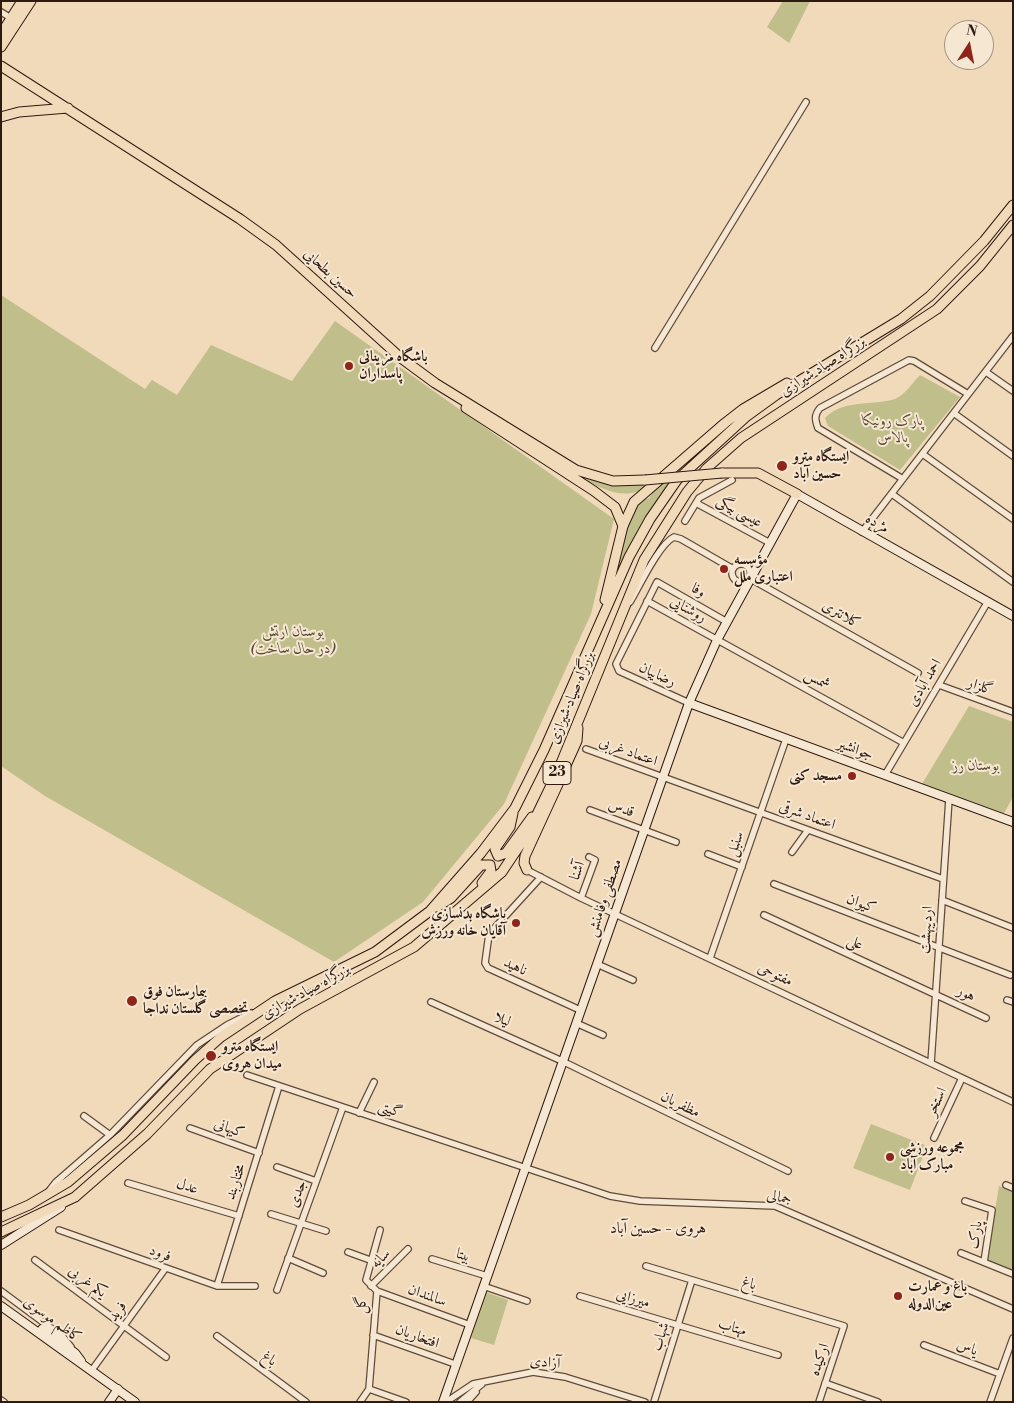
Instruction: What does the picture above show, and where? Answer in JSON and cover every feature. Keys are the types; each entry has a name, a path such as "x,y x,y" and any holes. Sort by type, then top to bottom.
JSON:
{"main road":[{"path":"1,34 22,1"},
{"path":"1,47 31,1"},
{"name":"حسین بطحایی","path":"1,66 69,108 276,245 338,299 401,358 435,382 576,470 613,481 722,473"},
{"path":"1,117 19,112 69,108"},
{"name":"بزرگراه صیاد شیرازی","path":"1,1217 29,1205 68,1182 123,1135 195,1060 221,1037 275,1001 375,952 430,911 481,853 515,808 544,750 602,617 640,537 677,480 747,416 816,370 900,319 930,296 984,241 1013,205"},
{"name":"بزرگراه صیاد شیرازی","path":"1,1232 75,1197 147,1134 210,1068 300,1009 414,947 502,872 528,833 540,807 644,560 671,514 707,468 741,438 937,308 980,266 1013,225"},
{"path":"602,617 623,526 634,502 725,423 774,389 816,370"},
{"path":"435,382 446,394 615,507 623,526"},
{"name":"مژده","path":"722,473 758,473 1013,616"},
{"name":"مصطفی وفامنش","path":"446,1401 449,1386 483,1286 689,703 717,640 746,582 756,571 797,494"},
{"name":"جوانشیر","path":"689,703 1013,822"},
{"path":"527,870 524,863 525,856 577,741 578,718"},
{"path":"515,808 510,827 495,849 498,856 506,854 540,807"},
{"path":"430,911 451,898 481,865 490,865 490,874 455,913"},
{"path":"1,1245 75,1197"},
{"path":"1,1211 29,1205"},
{"name":"کاظم موسوی","path":"1,1300 75,1353 84,1364"},
{"name":"کاظم موسوی","path":"1,1306 135,1402"},
{"name":"مصطفی وفامنش","path":"437,1402 452,1363 470,1325"},
{"path":"109,1402 118,1389"}],"street":[{"path":"1,12 11,18"},
{"path":"655,348 806,102"},
{"path":"862,532 924,455 1013,336"},
{"path":"903,480 818,428 815,420 816,413 820,408 909,360 914,361 968,394"},
{"path":"986,372 1013,391"},
{"path":"955,414 1013,456"},
{"path":"924,455 1013,519"},
{"path":"685,521 698,498 732,480"},
{"path":"892,494 1013,582"},
{"name":"عیسی بیگی","path":"696,502 770,543"},
{"path":"617,623 648,569 668,541 678,537 733,569"},
{"path":"733,569 739,564 756,571"},
{"path":"733,569 733,577 746,582 749,576 747,566"},
{"name":"وفا","path":"648,601 657,582 727,622"},
{"name":"کلانتری","path":"746,582 918,673"},
{"name":"روشنایی","path":"648,601 717,640"},
{"name":"رضاییان","path":"648,601 616,664 616,668 689,703"},
{"name":"احمد آبادی","path":"885,775 987,603"},
{"name":"شمس","path":"717,640 904,743"},
{"name":"گلزار","path":"938,685 1013,712"},
{"name":"سنبل","path":"710,958 786,739"},
{"name":"اعتماد غربی","path":"586,749 663,777"},
{"name":"اعتماد شرقی","path":"663,777 943,879"},
{"name":"اردیبهشت","path":"931,1063 949,799"},
{"name":"قدس","path":"590,810 644,830"},
{"path":"644,830 676,842"},
{"path":"792,852 808,830"},
{"path":"708,854 742,867"},
{"name":"آشنا","path":"581,898 595,860 589,857"},
{"name":"مفتوحی","path":"527,870 581,898 1013,1102"},
{"name":"ناهید","path":"541,878 489,934 485,963 488,968 580,1010"},
{"name":"کیوان","path":"774,884 939,946 1010,975"},
{"path":"942,900 1013,928"},
{"name":"علی","path":"764,915 935,994"},
{"path":"597,964 633,980"},
{"name":"هور","path":"935,994 986,1018"},
{"path":"46,1195 56,1182 110,1135 196,1045 227,1025 275,1001"},
{"name":"لیلا","path":"431,1002 562,1061"},
{"path":"576,1023 603,1035"},
{"name":"مظفریان","path":"562,1061 788,1171"},
{"name":"گیتی","path":"247,1075 525,1169"},
{"name":"استخر","path":"934,1138 962,1078"},
{"path":"359,1113 374,1082"},
{"name":"مختاربند","path":"217,1286 279,1086"},
{"name":"جدی","path":"276,1290 343,1107"},
{"path":"84,1116 110,1135"},
{"name":"کیهانی","path":"190,1128 259,1153"},
{"path":"277,1167 316,1181"},
{"name":"جمالی","path":"525,1169 610,1196 640,1201 775,1206 1013,1309"},
{"name":"عدل","path":"128,1182 239,1216"},
{"path":"1006,1185 1013,1188"},
{"name":"پارک","path":"965,1201 992,1210 984,1262"},
{"path":"271,1214 326,1231"},
{"name":"فرود","path":"59,1230 217,1286 255,1286"},
{"name":"گل","path":"369,1389 377,1291 366,1280 370,1260 380,1230"},
{"name":"سایه","path":"371,1286 408,1249"},
{"path":"348,1252 370,1260"},
{"name":"پارک","path":"962,1253 1013,1274"},
{"path":"288,1258 323,1273"},
{"name":"بیتا","path":"432,1259 487,1276"},
{"name":"یکم غربی","path":"35,1260 166,1357"},
{"name":"باغ","path":"646,1266 844,1326"},
{"name":"فرید","path":"92,1370 165,1269"},
{"name":"شهاب","path":"654,1402 692,1280"},
{"path":"483,1286 527,1301"},
{"path":"1,1291 63,1337 75,1353"},
{"name":"سالمندان","path":"377,1291 470,1325"},
{"name":"میرزایی","path":"580,1296 678,1325"},
{"name":"مهتاب","path":"678,1325 778,1355"},
{"name":"ارکیده","path":"819,1402 844,1326"},
{"name":"افتخاریان","path":"372,1334 452,1363"},
{"name":"باغ","path":"217,1336 306,1402"},
{"path":"990,1402 1011,1351 1013,1338"},
{"name":"یاس","path":"924,1345 1000,1374"},
{"name":"آزادی","path":"446,1401 473,1384 524,1373 549,1373 645,1402"},
{"path":"460,1402 486,1381"},
{"path":"468,1402 486,1381"},
{"path":"825,1383 878,1402"},
{"path":"360,1402 369,1389 406,1402"}],"green space":[{"path":"783,1 810,1 789,43 767,27"},
{"name":"بوستان ارتش (در حال ساخت)","path":"1,295 145,389 152,380 177,395 211,345 292,381 335,321 614,519 591,614 504,804 423,902 334,962 45,796 1,766"},
{"name":"پارک رونیکا پالاس","path":"920,375 960,397 900,470 828,426 825,418 832,412 849,405 895,399 905,392"},
{"path":"581,477 613,486 651,483 643,489 626,494 599,487"},
{"path":"672,480 632,541 610,585 620,559 625,528 638,502 649,498 660,482"},
{"name":"بوستان رز","path":"969,706 1013,722 1013,797 1003,815 922,784"},
{"name":"مجموعه ورزشی مبارک آباد","path":"871,1124 927,1146 910,1190 853,1168"},
{"path":"999,1186 1013,1192 1013,1270 987,1260"},
{"path":"485,1292 508,1300 494,1345 471,1338"}],"place":[{"name":"باشگاه مزینانی پاسداران","path":"349,366"},
{"name":"ایستگاه مترو حسین آباد","path":"782,466"},
{"name":"مؤسسه اعتباری ملل","path":"724,569"},
{"name":"مسجد کنی","path":"852,776"},
{"name":"باشگاه بدنسازی آقایان خانه ورزش","path":"516,923"},
{"name":"بیمارستان فوق تخصصی گلستان نداجا","path":"132,1001"},
{"name":"ایستگاه مترو میدان هروی","path":"211,1056"},
{"name":"مجموعه ورزشی مبارک آباد","path":"890,1157"},
{"name":"باغ و عمارت عین‌الدوله","path":"898,1296"}],"district":[{"name":"هروی - حسین آباد","path":"658,1229"}]}
